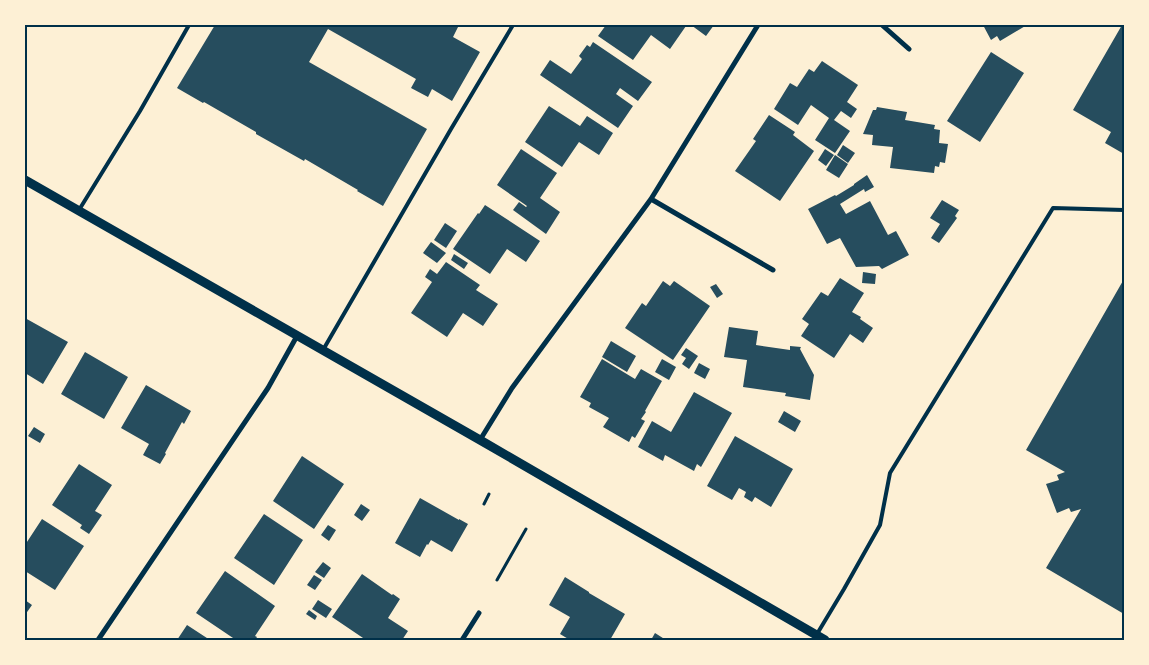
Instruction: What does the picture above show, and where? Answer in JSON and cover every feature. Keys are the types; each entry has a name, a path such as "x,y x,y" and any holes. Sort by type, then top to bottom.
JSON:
{"street":[{"path":"480,440 512,388 651,199 758,25"},
{"path":"882,25 909,49"},
{"path":"25,180 480,440 815,637 825,640"},
{"path":"651,199 773,270"},
{"path":"98,640 268,388 297,336"},
{"path":"462,640 479,613"}],"lane":[{"path":"79,211 140,111 189,25"},
{"path":"323,350 513,25"},
{"path":"815,637 880,525 890,473 1053,208 1124,210"}],"path":[{"path":"484,504 489,494"},
{"path":"497,580 526,529"}],"building":[{"path":"215,25 459,25 453,37 480,52 452,101 432,89 428,97 411,88 416,79 328,29 309,62 427,129 383,206 305,159 304,161 177,88"},
{"path":"606,25 686,26 670,49 651,35 633,60 598,36"},
{"path":"691,25 714,25 706,36"},
{"path":"983,25 1027,25 1000,41 997,36 991,40"},
{"path":"1122,25 1124,25 1124,154 1105,143 1111,132 1073,110"},
{"path":"593,42 652,82 638,101 620,88 616,94 633,106 618,128 540,75 550,60 571,74 582,59 579,56 587,45 590,47"},
{"path":"991,52 1024,73 980,142 947,121"},
{"path":"822,61 858,85 847,102 857,109 851,118 841,111 834,120 850,131 835,153 815,140 829,118 811,105 798,125 774,109 790,83 797,87 809,69 814,72"},
{"path":"549,106 580,126 587,116 613,133 599,155 579,142 562,167 525,142"},
{"path":"877,107 907,112 905,120 935,125 934,129 940,130 939,143 948,144 945,163 940,162 939,167 935,166 934,173 890,168 893,147 872,145 873,135 863,134 873,110 876,110"},
{"path":"769,115 795,132 793,135 814,151 780,201 735,171 756,141 753,139"},
{"path":"843,145 855,153 848,163 837,155"},
{"path":"521,149 557,173 540,198 560,212 546,234 513,210 519,202 527,206 497,185"},
{"path":"825,149 834,155 826,166 818,160"},
{"path":"835,155 848,164 839,178 826,170"},
{"path":"867,175 874,187 865,192 864,189 840,204 846,214 870,201 888,235 896,231 909,255 882,269 879,266 856,267 840,238 827,244 808,209 836,196"},
{"path":"942,200 959,210 955,216 957,218 939,243 931,238 940,224 930,218"},
{"path":"485,205 540,241 526,262 507,249 490,274 453,249"},
{"path":"445,223 457,231 446,248 434,240"},
{"path":"431,242 446,253 437,263 423,253"},
{"path":"454,254 468,263 464,269 451,260"},
{"path":"446,262 480,285 476,290 498,304 483,326 463,313 447,337 411,313 432,282 425,277 430,269 437,274"},
{"path":"863,272 876,274 875,284 862,283"},
{"path":"840,278 864,293 852,312 873,328 863,343 850,334 834,358 801,336 809,324 802,319 821,292 828,296"},
{"path":"1124,279 1124,614 1046,568 1081,509 1071,512 1069,508 1057,513 1046,484 1059,480 1057,475 1065,472 1026,450"},
{"path":"663,281 670,286 674,281 710,306 673,360 625,328 642,303 646,306"},
{"path":"716,284 723,294 717,298 710,287"},
{"path":"25,318 68,342 43,384 25,373"},
{"path":"729,327 758,331 756,345 790,350 790,346 801,347 800,349 814,375 810,400 785,396 786,393 743,387 747,360 724,357"},
{"path":"611,341 636,356 627,372 602,357"},
{"path":"686,348 698,356 689,369 682,364 686,358 681,355"},
{"path":"85,352 128,377 104,419 61,394"},
{"path":"602,359 635,379 641,369 662,381 641,419 645,421 635,438 632,436 629,442 603,427 609,418 589,407 591,403 580,397"},
{"path":"662,359 676,367 669,380 655,372"},
{"path":"699,363 710,369 705,379 694,373"},
{"path":"146,385 191,411 184,424 182,422 160,464 143,455 149,444 121,428"},
{"path":"694,392 732,413 701,467 697,464 694,471 665,455 663,461 638,447 652,421 671,432"},
{"path":"784,411 801,421 795,432 778,422"},
{"path":"34,427 45,434 40,443 28,436"},
{"path":"735,436 793,469 771,507 755,497 752,502 744,497 746,492 739,488 732,500 707,486"},
{"path":"302,456 344,484 314,529 273,501"},
{"path":"79,464 112,485 95,511 102,515 89,534 80,528 82,525 52,505"},
{"path":"420,498 468,524 452,552 431,540 420,557 395,543"},
{"path":"361,504 370,510 362,521 354,515"},
{"path":"264,514 303,540 274,585 234,558"},
{"path":"42,519 84,546 55,590 25,571 25,545"},
{"path":"328,525 336,530 329,541 321,535"},
{"path":"323,562 331,568 324,578 315,572"},
{"path":"225,571 275,606 255,636 257,637 255,640 236,640 196,613"},
{"path":"362,574 400,599 388,618 408,631 402,640 366,640 332,617"},
{"path":"314,575 322,580 315,590 307,585"},
{"path":"565,577 625,614 610,640 570,640 560,634 570,617 549,605"},
{"path":"25,600 32,605 25,615"},
{"path":"318,600 332,609 326,618 312,609"},
{"path":"309,610 317,616 315,620 306,614"},
{"path":"187,625 210,640 177,640"},
{"path":"655,633 666,640 651,640"}]}
